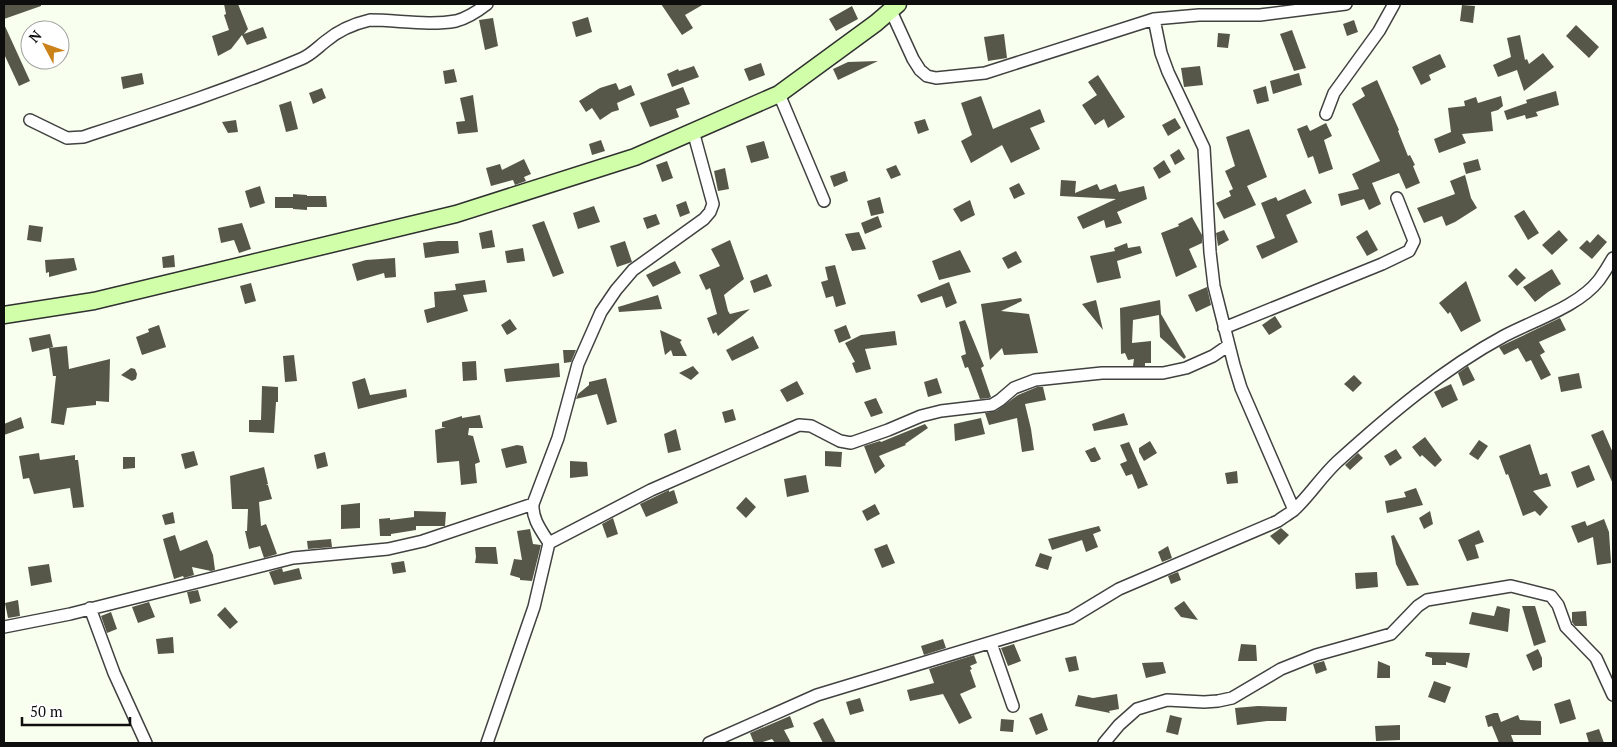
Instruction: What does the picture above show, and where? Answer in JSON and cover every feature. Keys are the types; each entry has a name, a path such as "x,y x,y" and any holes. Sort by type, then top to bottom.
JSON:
{"street":[{"path":"30,120 67,138 83,137 186,103 304,58 336,33 358,23 370,20 407,22 457,21 471,16 487,4"},
{"path":"4,315 94,301 456,214 635,157 780,94 894,7 916,64 927,76 936,78 985,73 1154,19 1199,15 1260,15 1346,4"},
{"path":"1326,114 1334,93 1379,31 1394,4"},
{"path":"1154,19 1161,53 1168,72 1204,148 1210,252 1214,286 1241,388 1294,510"},
{"path":"780,94 824,201"},
{"path":"487,743 534,607 549,543 533,513 534,504 558,438 578,364 601,312 616,290 633,270 704,219 710,212 713,204 693,132"},
{"path":"1224,328 1356,275 1410,251 1414,241 1397,198"},
{"path":"709,743 818,695 1071,618 1119,589 1261,529 1294,510 1337,462 1415,395 1473,354 1506,335 1537,321 1587,292 1599,281 1613,258"},
{"path":"549,543 651,490 799,426 811,426 840,441 851,443 921,416 941,411 992,405 1014,388 1035,380 1102,373 1163,373 1191,366 1213,356 1229,345"},
{"path":"4,627 34,622 293,558 388,549 423,541 534,504"},
{"path":"1104,743 1119,725 1137,709 1167,700 1204,702 1232,698 1281,668 1316,655 1391,634 1418,606 1427,600 1511,586 1551,596 1558,605 1566,627 1596,658 1613,695"},
{"path":"90,608 114,673 146,743"},
{"path":"991,642 1013,706"}],"building":[{"path":"4,4 41,4 41,6 4,19"},
{"path":"224,4 238,4 248,29 244,34 263,27 267,38 247,45 242,35 231,49 218,56 212,36 229,30 224,15 226,14"},
{"path":"661,4 704,4 685,15 693,28 682,35"},
{"path":"1462,5 1475,6 1473,23 1460,21"},
{"path":"852,6 858,19 836,31 829,19"},
{"path":"588,17 592,32 576,37 572,22"},
{"path":"493,18 498,46 485,50 479,20"},
{"path":"1354,20 1358,32 1347,36 1343,24"},
{"path":"4,24 20,59 20,70 25,70 30,81 19,86 4,54"},
{"path":"1576,25 1599,47 1589,58 1566,36"},
{"path":"1292,30 1306,68 1294,71 1280,34"},
{"path":"1218,33 1230,34 1228,48 1217,47"},
{"path":"1004,34 1007,58 988,61 984,37"},
{"path":"1520,35 1525,60 1527,59 1529,64 1543,53 1554,67 1524,91 1517,70 1498,77 1493,65 1511,57 1507,38"},
{"path":"1440,54 1446,67 1429,75 1431,80 1421,85 1412,67"},
{"path":"878,61 838,80 833,69 848,62"},
{"path":"761,63 765,75 749,81 744,69"},
{"path":"694,66 699,77 672,87 667,74 678,69 679,71"},
{"path":"1200,66 1203,85 1184,87 1181,68"},
{"path":"454,69 457,82 445,84 443,71"},
{"path":"142,73 144,84 123,89 121,77"},
{"path":"1299,73 1302,85 1273,94 1270,81"},
{"path":"1098,75 1125,117 1108,128 1104,119 1095,125 1082,105 1097,95 1088,82"},
{"path":"1377,80 1408,156 1410,155 1415,165 1413,166 1420,183 1406,189 1399,173 1372,183 1381,204 1369,210 1364,199 1341,206 1338,194 1359,189 1352,174 1380,161 1352,104 1365,96 1361,88"},
{"path":"616,83 619,90 631,85 635,95 617,103 619,110 600,120 592,108 586,112 579,101 600,88"},
{"path":"1266,86 1269,101 1257,104 1253,90"},
{"path":"683,87 690,104 676,109 679,117 650,127 640,103"},
{"path":"322,88 326,98 313,104 309,93"},
{"path":"1556,91 1559,105 1536,112 1538,116 1526,119 1525,115 1507,120 1504,111 1527,103 1526,100"},
{"path":"473,95 478,132 458,134 456,122 465,121 460,98"},
{"path":"981,96 993,129 1040,109 1045,122 1030,128 1040,149 1011,163 1002,145 971,163 961,141 972,135 961,103"},
{"path":"1501,96 1503,106 1491,112 1493,131 1462,134 1466,143 1439,153 1434,139 1451,132 1448,108 1465,106 1464,101 1476,97 1478,103"},
{"path":"291,101 298,129 286,132 279,105"},
{"path":"1175,118 1181,128 1168,136 1162,125"},
{"path":"925,119 929,130 918,134 914,122"},
{"path":"236,120 238,132 228,133 222,122"},
{"path":"1326,123 1332,136 1324,140 1333,169 1319,174 1313,156 1308,158 1297,129 1307,125 1310,131"},
{"path":"1249,129 1267,177 1247,186 1256,205 1224,219 1216,203 1231,196 1229,191 1233,189 1225,171 1235,166 1226,137"},
{"path":"601,140 605,151 592,155 589,144"},
{"path":"764,141 769,158 751,163 746,146"},
{"path":"1179,149 1185,159 1175,165 1170,155"},
{"path":"524,159 531,174 524,177 526,181 515,185 513,180 491,186 486,168 500,164 502,170"},
{"path":"1478,159 1481,170 1466,174 1463,163"},
{"path":"1164,160 1171,172 1159,179 1153,168"},
{"path":"667,161 673,178 662,182 656,165"},
{"path":"896,165 901,175 891,179 886,169"},
{"path":"725,168 729,189 718,191 714,171"},
{"path":"845,171 848,181 834,187 830,176"},
{"path":"1465,175 1471,198 1477,208 1446,226 1442,216 1424,223 1417,208 1455,194 1450,181"},
{"path":"1061,180 1076,181 1075,193 1097,184 1100,190 1116,184 1119,192 1144,186 1147,199 1117,212 1122,223 1106,228 1104,220 1083,229 1077,217 1116,199 1060,196"},
{"path":"1019,183 1025,194 1014,199 1009,188"},
{"path":"260,186 265,203 250,208 245,191"},
{"path":"1305,189 1312,203 1286,215 1298,242 1262,259 1256,246 1275,238 1261,203 1276,197 1278,201"},
{"path":"293,194 326,196 327,207 307,207 307,210 275,208 275,197 293,197"},
{"path":"880,197 884,213 871,216 867,201"},
{"path":"970,200 975,215 961,222 953,209"},
{"path":"686,201 690,213 680,217 676,205"},
{"path":"594,206 600,222 578,229 573,213"},
{"path":"1524,210 1539,233 1528,240 1514,216"},
{"path":"656,214 660,224 647,229 643,218"},
{"path":"878,216 882,227 865,234 861,223"},
{"path":"1192,217 1202,235 1202,243 1189,249 1197,267 1176,277 1161,233 1179,226 1178,224"},
{"path":"544,221 564,273 553,277 532,225"},
{"path":"242,223 251,249 239,253 234,240 221,243 218,228"},
{"path":"29,225 43,227 41,242 27,240"},
{"path":"492,230 495,247 482,249 479,233"},
{"path":"1224,230 1229,240 1218,246 1216,233"},
{"path":"1367,230 1378,250 1367,256 1356,237"},
{"path":"1559,230 1568,240 1552,255 1542,245"},
{"path":"859,232 866,249 852,251 845,234"},
{"path":"1598,234 1607,242 1592,259 1579,248 1587,240 1590,243"},
{"path":"730,240 744,279 724,295 728,311 730,314 750,309 718,336 716,332 713,334 707,318 717,314 710,288 706,290 699,275 720,266 711,249"},
{"path":"458,241 459,253 425,258 423,243"},
{"path":"625,241 632,262 617,267 610,246"},
{"path":"1127,243 1128,248 1140,246 1142,253 1117,261 1121,278 1097,283 1090,256 1115,251 1114,248"},
{"path":"523,248 525,261 507,263 505,251"},
{"path":"960,250 971,272 939,280 932,261"},
{"path":"1016,251 1022,262 1008,269 1002,258"},
{"path":"174,255 175,267 163,268 162,257"},
{"path":"74,258 77,270 49,277 49,272 46,273 45,260"},
{"path":"395,258 396,277 385,278 384,273 357,281 352,264 366,260"},
{"path":"675,261 681,273 653,287 646,275"},
{"path":"835,265 846,304 836,307 833,296 826,298 821,282 828,280 825,267"},
{"path":"1516,268 1526,278 1517,286 1508,276"},
{"path":"1552,269 1561,284 1535,302 1523,287"},
{"path":"767,274 772,286 754,293 750,281"},
{"path":"485,280 487,292 463,295 468,311 427,323 424,310 435,307 434,292 456,290 455,284"},
{"path":"1466,281 1481,321 1461,332 1450,312 1448,314 1439,303"},
{"path":"949,282 957,303 946,308 942,296 921,303 917,295"},
{"path":"251,283 256,301 245,304 240,286"},
{"path":"1207,287 1211,305 1196,312 1188,295"},
{"path":"658,295 662,309 619,312 618,307"},
{"path":"1021,298 1022,301 1001,311 1029,314 1038,353 1004,355 1002,348 990,360 981,304"},
{"path":"1096,300 1103,330 1082,304"},
{"path":"1160,300 1161,314 1186,357 1184,359 1160,337 1159,315 1133,320 1132,343 1151,341 1151,363 1145,363 1145,366 1133,366 1134,359 1128,360 1125,353 1121,354 1120,308"},
{"path":"1275,316 1282,327 1269,335 1262,325"},
{"path":"1560,318 1566,330 1539,342 1545,352 1540,355 1551,375 1541,380 1531,360 1526,362 1518,348 1504,355 1499,347"},
{"path":"510,319 517,329 507,335 501,325"},
{"path":"965,320 984,366 981,368 991,397 989,398 980,399 968,367 965,368 961,356 966,354 959,322"},
{"path":"159,325 166,347 142,355 136,337 149,332 148,329"},
{"path":"846,325 851,338 839,343 834,330"},
{"path":"660,330 682,340 680,342 687,356 673,356 671,350 665,355"},
{"path":"895,331 897,345 865,349 871,369 856,373 852,363 855,362 845,343 861,335"},
{"path":"50,334 53,347 32,352 29,338"},
{"path":"753,336 759,348 732,361 726,350"},
{"path":"67,346 69,369 110,359 109,402 96,401 96,405 67,408 64,425 51,423 56,376 53,376 49,348"},
{"path":"563,350 576,350 571,362 564,363"},
{"path":"294,355 297,381 285,382 283,356"},
{"path":"476,361 477,380 463,381 462,362"},
{"path":"559,363 560,377 506,382 504,369"},
{"path":"693,366 699,373 691,380 679,373"},
{"path":"1468,366 1475,380 1463,386 1458,373"},
{"path":"131,368 135,369 137,374 136,379 132,381 121,375"},
{"path":"1579,373 1582,388 1561,392 1558,377"},
{"path":"1354,375 1362,383 1353,392 1344,384"},
{"path":"365,378 370,395 406,389 407,397 358,409 352,382"},
{"path":"606,378 617,422 607,425 597,394 576,399 578,394 589,385 589,382"},
{"path":"937,378 942,393 928,397 924,382"},
{"path":"797,381 804,394 787,402 780,390"},
{"path":"1451,384 1458,400 1442,408 1434,392"},
{"path":"262,386 278,387 274,433 249,432 249,420 261,420"},
{"path":"1037,387 1043,387 1046,400 1025,404 1034,450 1022,452 1017,418 989,425 985,413 996,411 1018,395"},
{"path":"876,398 883,413 871,417 864,402"},
{"path":"733,409 736,420 725,423 722,412"},
{"path":"1124,413 1128,425 1094,431 1092,424"},
{"path":"480,415 483,428 469,428 468,435 473,436 480,462 475,464 477,483 461,485 459,461 437,463 435,430 446,427 442,427 442,422 462,416 462,418"},
{"path":"21,417 24,428 4,435 4,424"},
{"path":"981,418 985,434 955,441 954,424"},
{"path":"925,424 928,428 906,445 879,456 885,466 875,474 864,446 881,442"},
{"path":"676,429 681,450 668,453 664,434"},
{"path":"1603,430 1613,453 1613,484 1591,435"},
{"path":"1425,437 1442,460 1435,467 1422,455 1420,457 1412,447"},
{"path":"1479,440 1488,446 1478,460 1469,454"},
{"path":"1150,441 1157,453 1144,461 1139,448"},
{"path":"1129,442 1148,485 1138,489 1132,474 1126,476 1120,464 1127,461 1120,445"},
{"path":"1530,444 1540,475 1547,473 1551,486 1533,491 1548,507 1540,516 1535,511 1523,516 1508,474 1506,475 1499,456"},
{"path":"517,445 523,446 527,463 506,468 501,449"},
{"path":"1095,447 1101,459 1091,462 1085,451"},
{"path":"1396,449 1402,458 1390,466 1384,456"},
{"path":"194,451 198,465 185,469 181,454"},
{"path":"825,451 842,452 841,467 825,466"},
{"path":"325,452 328,466 317,469 314,455"},
{"path":"39,453 40,460 75,455 75,460 78,460 84,507 73,508 70,488 34,494 29,478 23,479 19,456"},
{"path":"1358,453 1363,458 1350,470 1345,465"},
{"path":"123,457 135,457 135,468 123,469"},
{"path":"570,461 587,462 588,476 570,478"},
{"path":"1589,465 1595,480 1577,488 1571,472"},
{"path":"264,467 268,484 266,484 272,499 259,502 261,526 266,524 277,554 264,558 260,546 249,549 245,531 247,531 248,509 232,509 230,476"},
{"path":"1237,471 1238,483 1227,484 1225,473"},
{"path":"806,475 809,492 787,497 784,479"},
{"path":"1416,488 1423,505 1387,513 1385,501 1406,497 1404,492"},
{"path":"669,490 669,492 674,490 678,503 646,517 640,504"},
{"path":"746,497 756,507 746,518 736,508"},
{"path":"360,503 360,528 341,529 341,505"},
{"path":"875,504 880,514 867,521 862,511"},
{"path":"414,511 446,512 445,526 416,526 416,530 391,534 391,536 380,536 379,519 390,518 390,520 414,517"},
{"path":"1430,511 1433,524 1424,529 1419,518"},
{"path":"173,512 175,523 165,525 162,515"},
{"path":"613,518 618,534 607,538 602,524"},
{"path":"1604,519 1609,532 1611,563 1597,565 1593,537 1578,543 1571,526 1585,521 1587,526"},
{"path":"1099,526 1101,531 1093,534 1098,547 1086,552 1082,540 1052,550 1048,539"},
{"path":"1281,528 1289,535 1279,545 1270,536"},
{"path":"530,529 533,544 541,545 532,581 520,580 520,578 510,575 514,559 522,560 517,531"},
{"path":"1479,530 1484,542 1475,545 1479,558 1467,561 1458,540"},
{"path":"175,535 180,551 207,540 213,555 215,570 211,571 192,567 194,575 174,579 163,539"},
{"path":"1394,535 1419,585 1407,586 1396,564 1391,536"},
{"path":"331,539 332,547 308,549 307,541"},
{"path":"887,544 895,563 882,568 874,549"},
{"path":"1168,546 1172,558 1162,562 1158,552"},
{"path":"475,547 496,547 498,564 475,563"},
{"path":"1040,553 1052,557 1048,570 1035,566"},
{"path":"404,561 406,572 393,574 391,563"},
{"path":"49,564 52,582 31,586 28,567"},
{"path":"282,568 283,572 299,568 302,579 274,585 269,572"},
{"path":"1178,572 1181,580 1171,584 1168,576"},
{"path":"1377,572 1378,587 1356,589 1355,573"},
{"path":"198,590 201,601 190,604 187,592"},
{"path":"18,600 20,616 8,618 5,603"},
{"path":"1184,601 1198,620 1181,617 1174,608"},
{"path":"149,602 155,617 138,623 132,607"},
{"path":"1497,606 1510,609 1508,632 1469,624 1472,612 1494,616"},
{"path":"1522,606 1535,606 1546,642 1534,646"},
{"path":"225,607 238,622 230,629 217,615"},
{"path":"1586,611 1587,626 1575,626 1572,622 1572,612"},
{"path":"111,612 117,629 107,633 101,616"},
{"path":"173,637 174,653 158,654 156,639"},
{"path":"943,639 946,648 924,655 921,646"},
{"path":"1014,644 1021,661 1008,666 1001,648"},
{"path":"1241,644 1256,645 1257,661 1238,661"},
{"path":"1538,649 1542,658 1542,667 1533,671 1526,655"},
{"path":"1426,652 1470,653 1467,668 1446,662 1446,665 1432,665 1432,658 1425,656"},
{"path":"974,655 977,663 970,666 972,669 970,670 976,687 960,694 972,718 959,724 943,694 910,701 907,690 934,683 929,669"},
{"path":"1076,656 1079,670 1069,672 1065,658"},
{"path":"1324,661 1327,670 1316,674 1313,664"},
{"path":"1378,661 1390,666 1390,678 1377,678"},
{"path":"1163,662 1166,673 1146,678 1142,663"},
{"path":"1434,681 1451,687 1445,703 1428,697"},
{"path":"1117,694 1119,709 1109,711 1110,713 1075,706 1078,695 1093,698"},
{"path":"860,698 864,711 850,715 846,702"},
{"path":"1570,699 1576,719 1560,724 1554,704"},
{"path":"1258,706 1287,707 1286,721 1267,721 1237,725 1235,708"},
{"path":"1042,713 1048,730 1036,735 1029,718"},
{"path":"1498,713 1501,722 1518,715 1520,720 1541,721 1541,735 1511,735 1514,743 1499,743 1492,726 1488,727 1485,716"},
{"path":"1170,715 1182,718 1178,735 1166,732"},
{"path":"790,716 794,727 784,730 791,743 775,743 772,739 754,743 750,733"},
{"path":"823,718 836,743 823,743 813,723"},
{"path":"1001,719 1014,720 1013,732 1000,731"},
{"path":"1400,725 1400,740 1376,741 1375,726"},
{"path":"1599,729 1604,743 1589,743 1586,733"}]}
